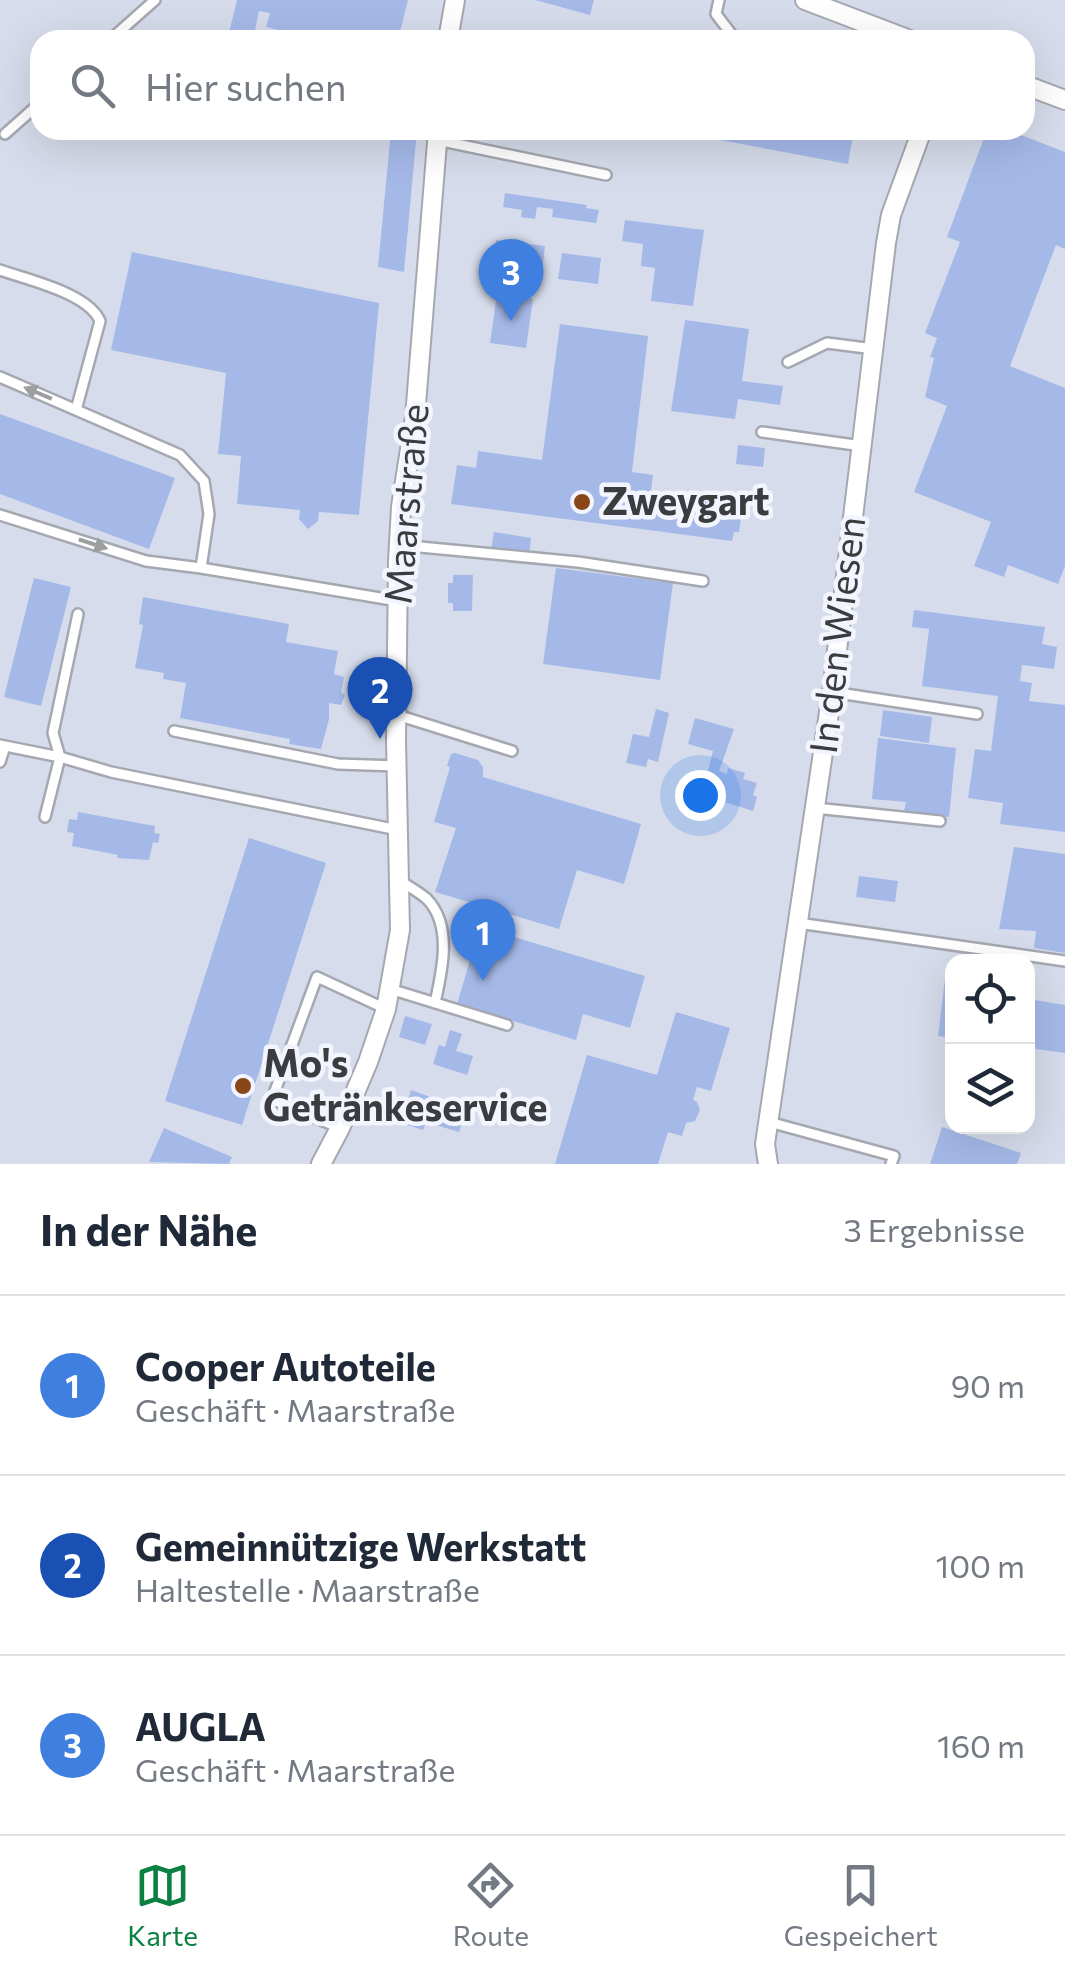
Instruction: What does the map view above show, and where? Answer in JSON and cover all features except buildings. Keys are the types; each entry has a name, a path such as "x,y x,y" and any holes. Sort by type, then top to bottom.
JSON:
{"street":[{"path":"450,30 455,0"},
{"path":"805,0 884,30"},
{"path":"1035,89 1065,100"},
{"name":"Maarstraße","path":"321,1164 340,1128 386,1009 400,930 399,545 415,417 438,140"},
{"name":"In den Wiesen","path":"768,1164 765,1144 832,692 892,216 919,140"},
{"name":"In den Wiesen","path":"755,1164 765,1144"}],"lane":[{"path":"121,30 155,0"},
{"path":"720,0 716,14 728,30"},
{"path":"5,134 30,111"},
{"path":"459,140 606,175"},
{"path":"0,270 78,298 95,309 100,321 76,410"},
{"path":"788,362 827,344 874,350"},
{"path":"0,377 180,455 204,481 209,514 201,568"},
{"path":"762,432 862,446"},
{"path":"0,515 146,561 398,601"},
{"path":"399,545 578,562 703,580"},
{"path":"46,817 60,758 53,732 78,614"},
{"path":"832,692 977,714"},
{"path":"397,715 512,752"},
{"path":"174,731 338,764 397,766"},
{"path":"0,762 2,745 112,772 398,830"},
{"path":"815,808 940,822"},
{"path":"399,880 428,901 438,920 445,956 435,1003"},
{"path":"798,923 1065,961"},
{"path":"340,1128 272,1099 317,976 386,1009"},
{"path":"390,989 507,1025"},
{"path":"768,1122 894,1156 892,1164"}],"shaded area":[{"path":"0,0 1065,0 1065,1164 0,1164"}],"place":[{"name":"AUGLA","path":"511,321"},
{"name":"Zweygart","path":"582,502"},
{"name":"Gemeinnützige Werkstatt","path":"380,739"},
{"name":"Cooper Autoteile","path":"483,981"},
{"name":"Mo's Getränkeservice","path":"243,1086"}]}
